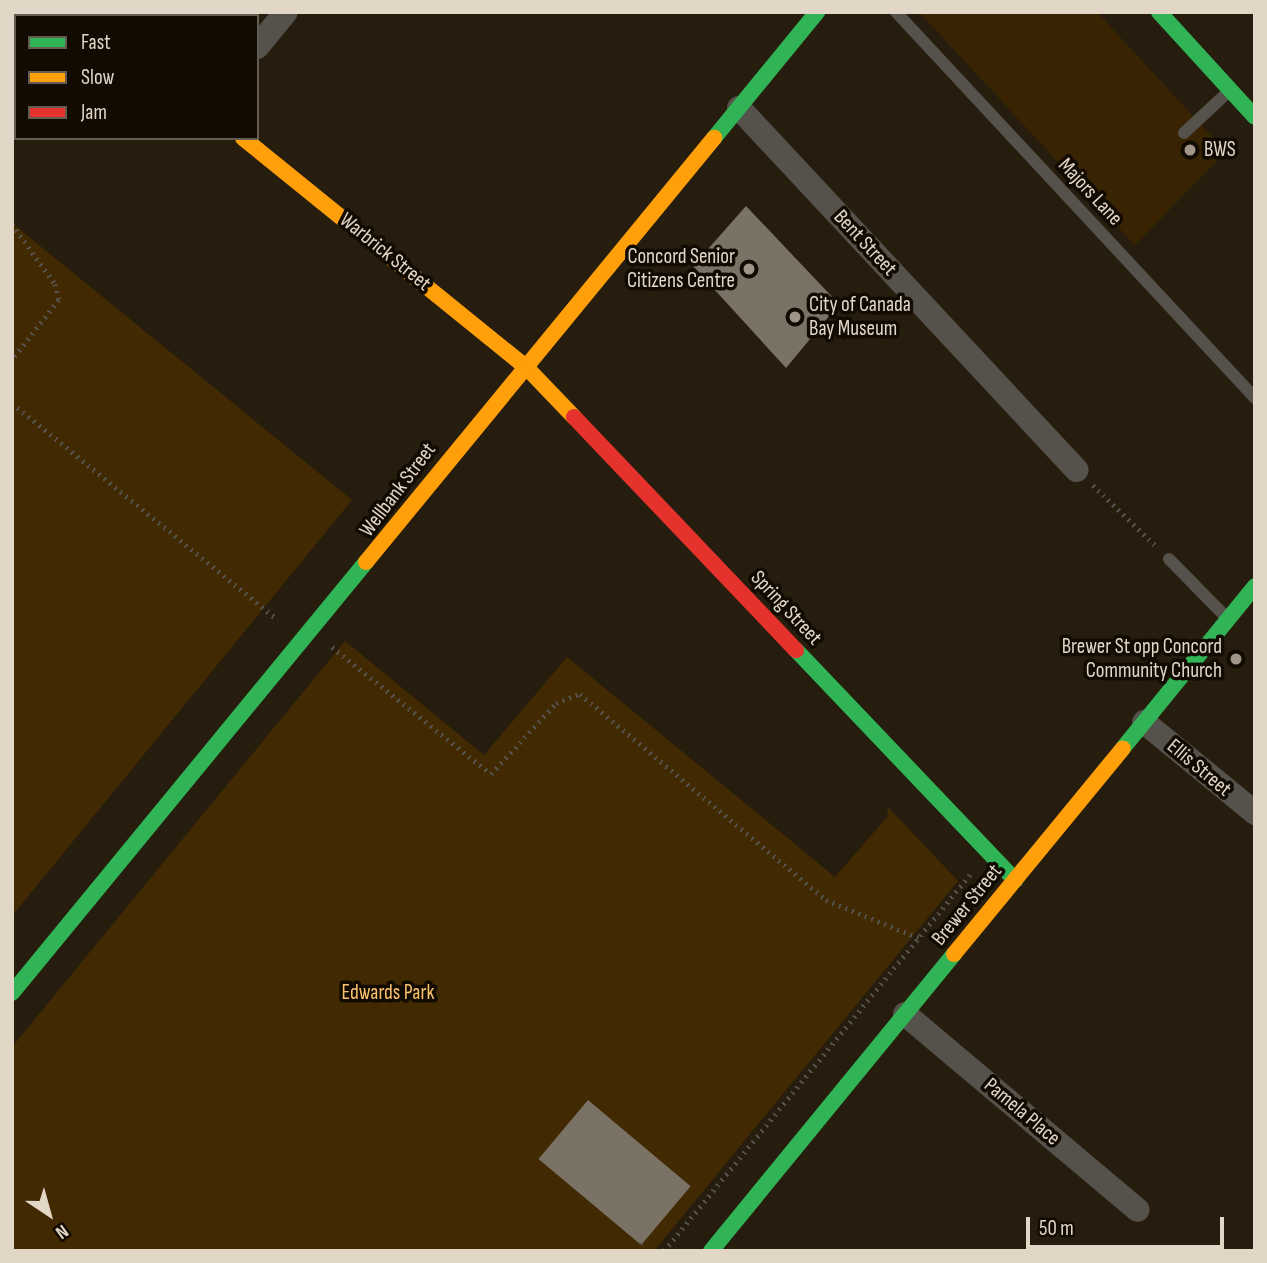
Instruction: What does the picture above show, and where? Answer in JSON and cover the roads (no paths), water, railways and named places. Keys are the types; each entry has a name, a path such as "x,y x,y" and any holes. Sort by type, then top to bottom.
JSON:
{"street":[{"path":"259,45 286,12"},
{"name":"Wellbank Street","path":"12,993 817,12"},
{"path":"1159,12 1255,117"},
{"name":"Bent Street","path":"739,108 1077,470"},
{"name":"Warbrick Street","path":"245,140 526,367"},
{"name":"Spring Street","path":"526,367 1015,880"},
{"name":"Brewer Street","path":"711,1251 1230,620 1255,586"},
{"name":"Ellis Street","path":"1144,722 1255,813"},
{"name":"Pamela Place","path":"905,1014 1138,1210"}],"lane":[{"name":"Majors Lane","path":"897,12 1255,398"},
{"path":"1184,133 1230,90"},
{"path":"1169,559 1230,620"}],"place":[{"name":"BWS","path":"1190,150"},
{"name":"Concord Senior Citizens Centre","path":"749,269"},
{"name":"City of Canada Bay Museum","path":"795,317"},
{"name":"Brewer St opp Concord Community Church","path":"1236,659"}],"park label":[{"name":"Edwards Park","path":"388,993"}]}
